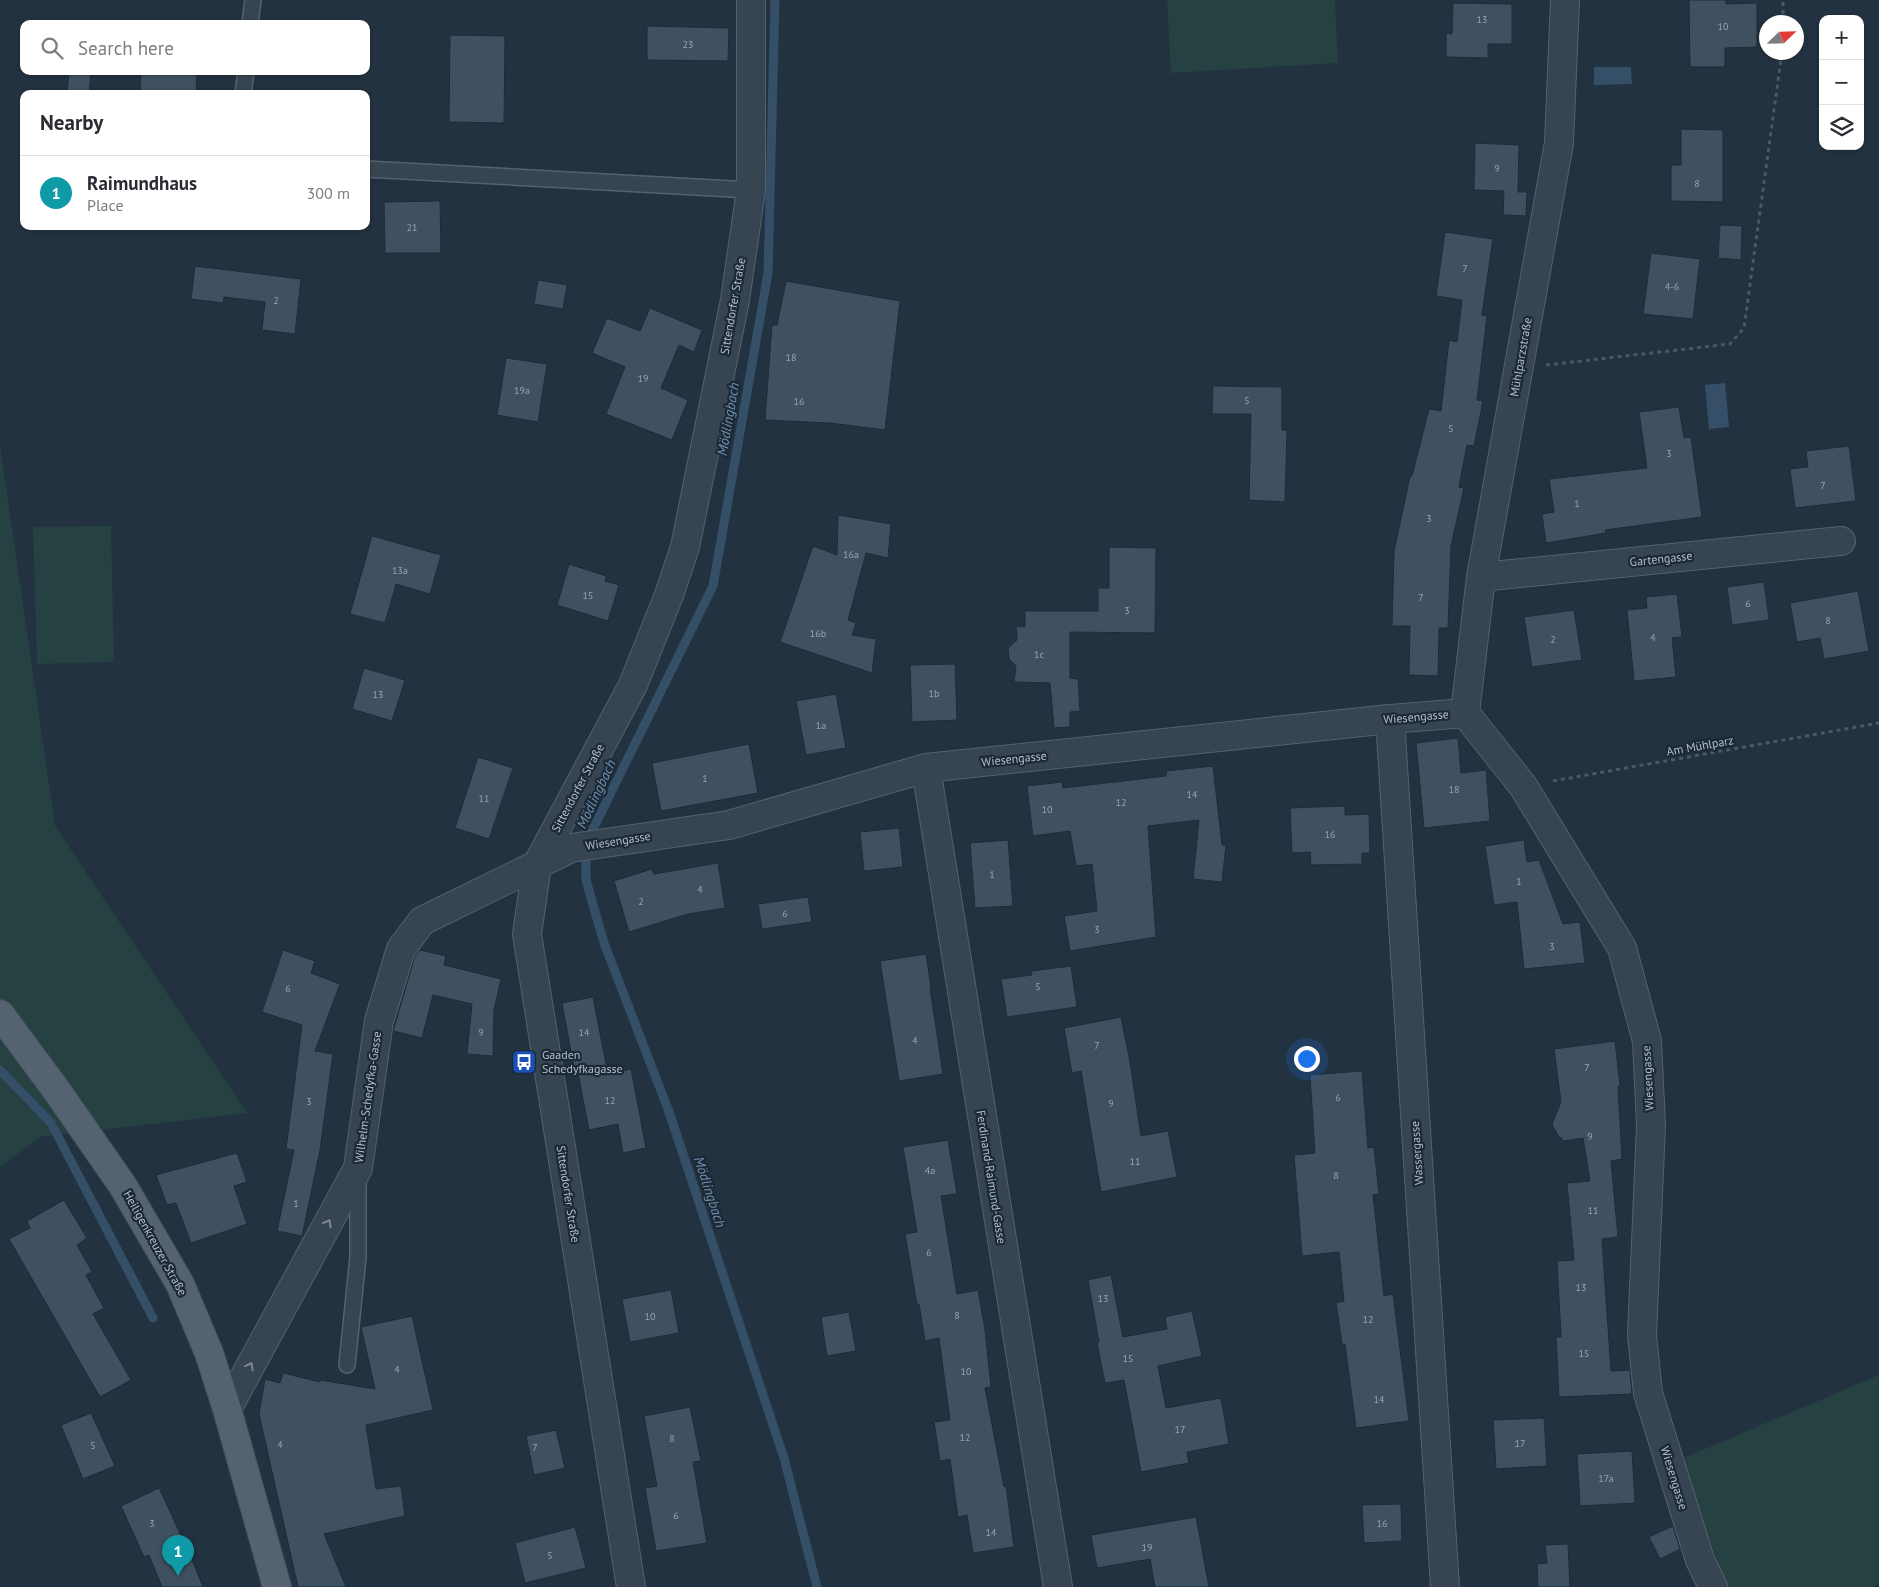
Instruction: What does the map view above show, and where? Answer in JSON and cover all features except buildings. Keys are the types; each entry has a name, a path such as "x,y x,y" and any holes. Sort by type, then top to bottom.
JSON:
{"main road":[{"name":"Heiligenkreuzer Straße","path":"0,1014 57,1091 123,1186 180,1284 209,1353 227,1409 277,1587"}],"street":[{"name":"Sittendorfer Straße","path":"631,1587 527,934 537,865 633,685 669,595 685,547 735,300 751,190 751,0"},
{"name":"Mühlparzstraße","path":"1465,713 1481,577 1559,143 1565,0"},
{"name":"Gartengasse","path":"1481,577 1841,541"},
{"name":"Wiesengasse","path":"537,865 571,848 729,825 926,768 1390,719 1465,713 1523,786 1622,948 1646,1041 1651,1125 1642,1335 1648,1393 1700,1560 1713,1587"},
{"name":"Wassergasse","path":"1390,719 1445,1587"},
{"name":"Ferdinand-Raimund-Gasse","path":"926,768 1058,1587"},
{"name":"Wilhelm-Schedyfka-Gasse","path":"227,1409 353,1178 379,1021 401,949 422,921 537,865"}],"lane":[{"path":"250,20 253,0"},
{"path":"244,90 245,75"},
{"path":"370,169 751,190"},
{"path":"347,1365 358,1256 353,1178"}],"path":[{"path":"1782,15 1783,0"},
{"path":"1518,369 1730,344 1744,328 1781,60"},
{"name":"Am Mühlparz","path":"1523,786 1879,723"}],"green space":[{"path":"1167,0 1335,0 1338,63 1171,73"},
{"path":"0,445 55,826 247,1113 40,1137 0,1167"},
{"path":"111,526 114,662 37,664 33,527"},
{"path":"1879,1375 1879,1584 1872,1587 1727,1587 1679,1460"}],"water":[{"path":"1594,67 1631,67 1632,84 1594,85"},
{"path":"1725,383 1729,427 1709,429 1705,385"}],"waterway":[{"name":"Mödlingbach","path":"775,0 768,273 713,586 590,835 586,862 586,880 604,943 668,1109 784,1458 817,1587"},
{"path":"0,1070 51,1123 153,1318"}],"place":[{"name":"Gaaden Schedyfkagasse","path":"524,1062"},
{"name":"Raimundhaus","path":"178,1576"}]}
